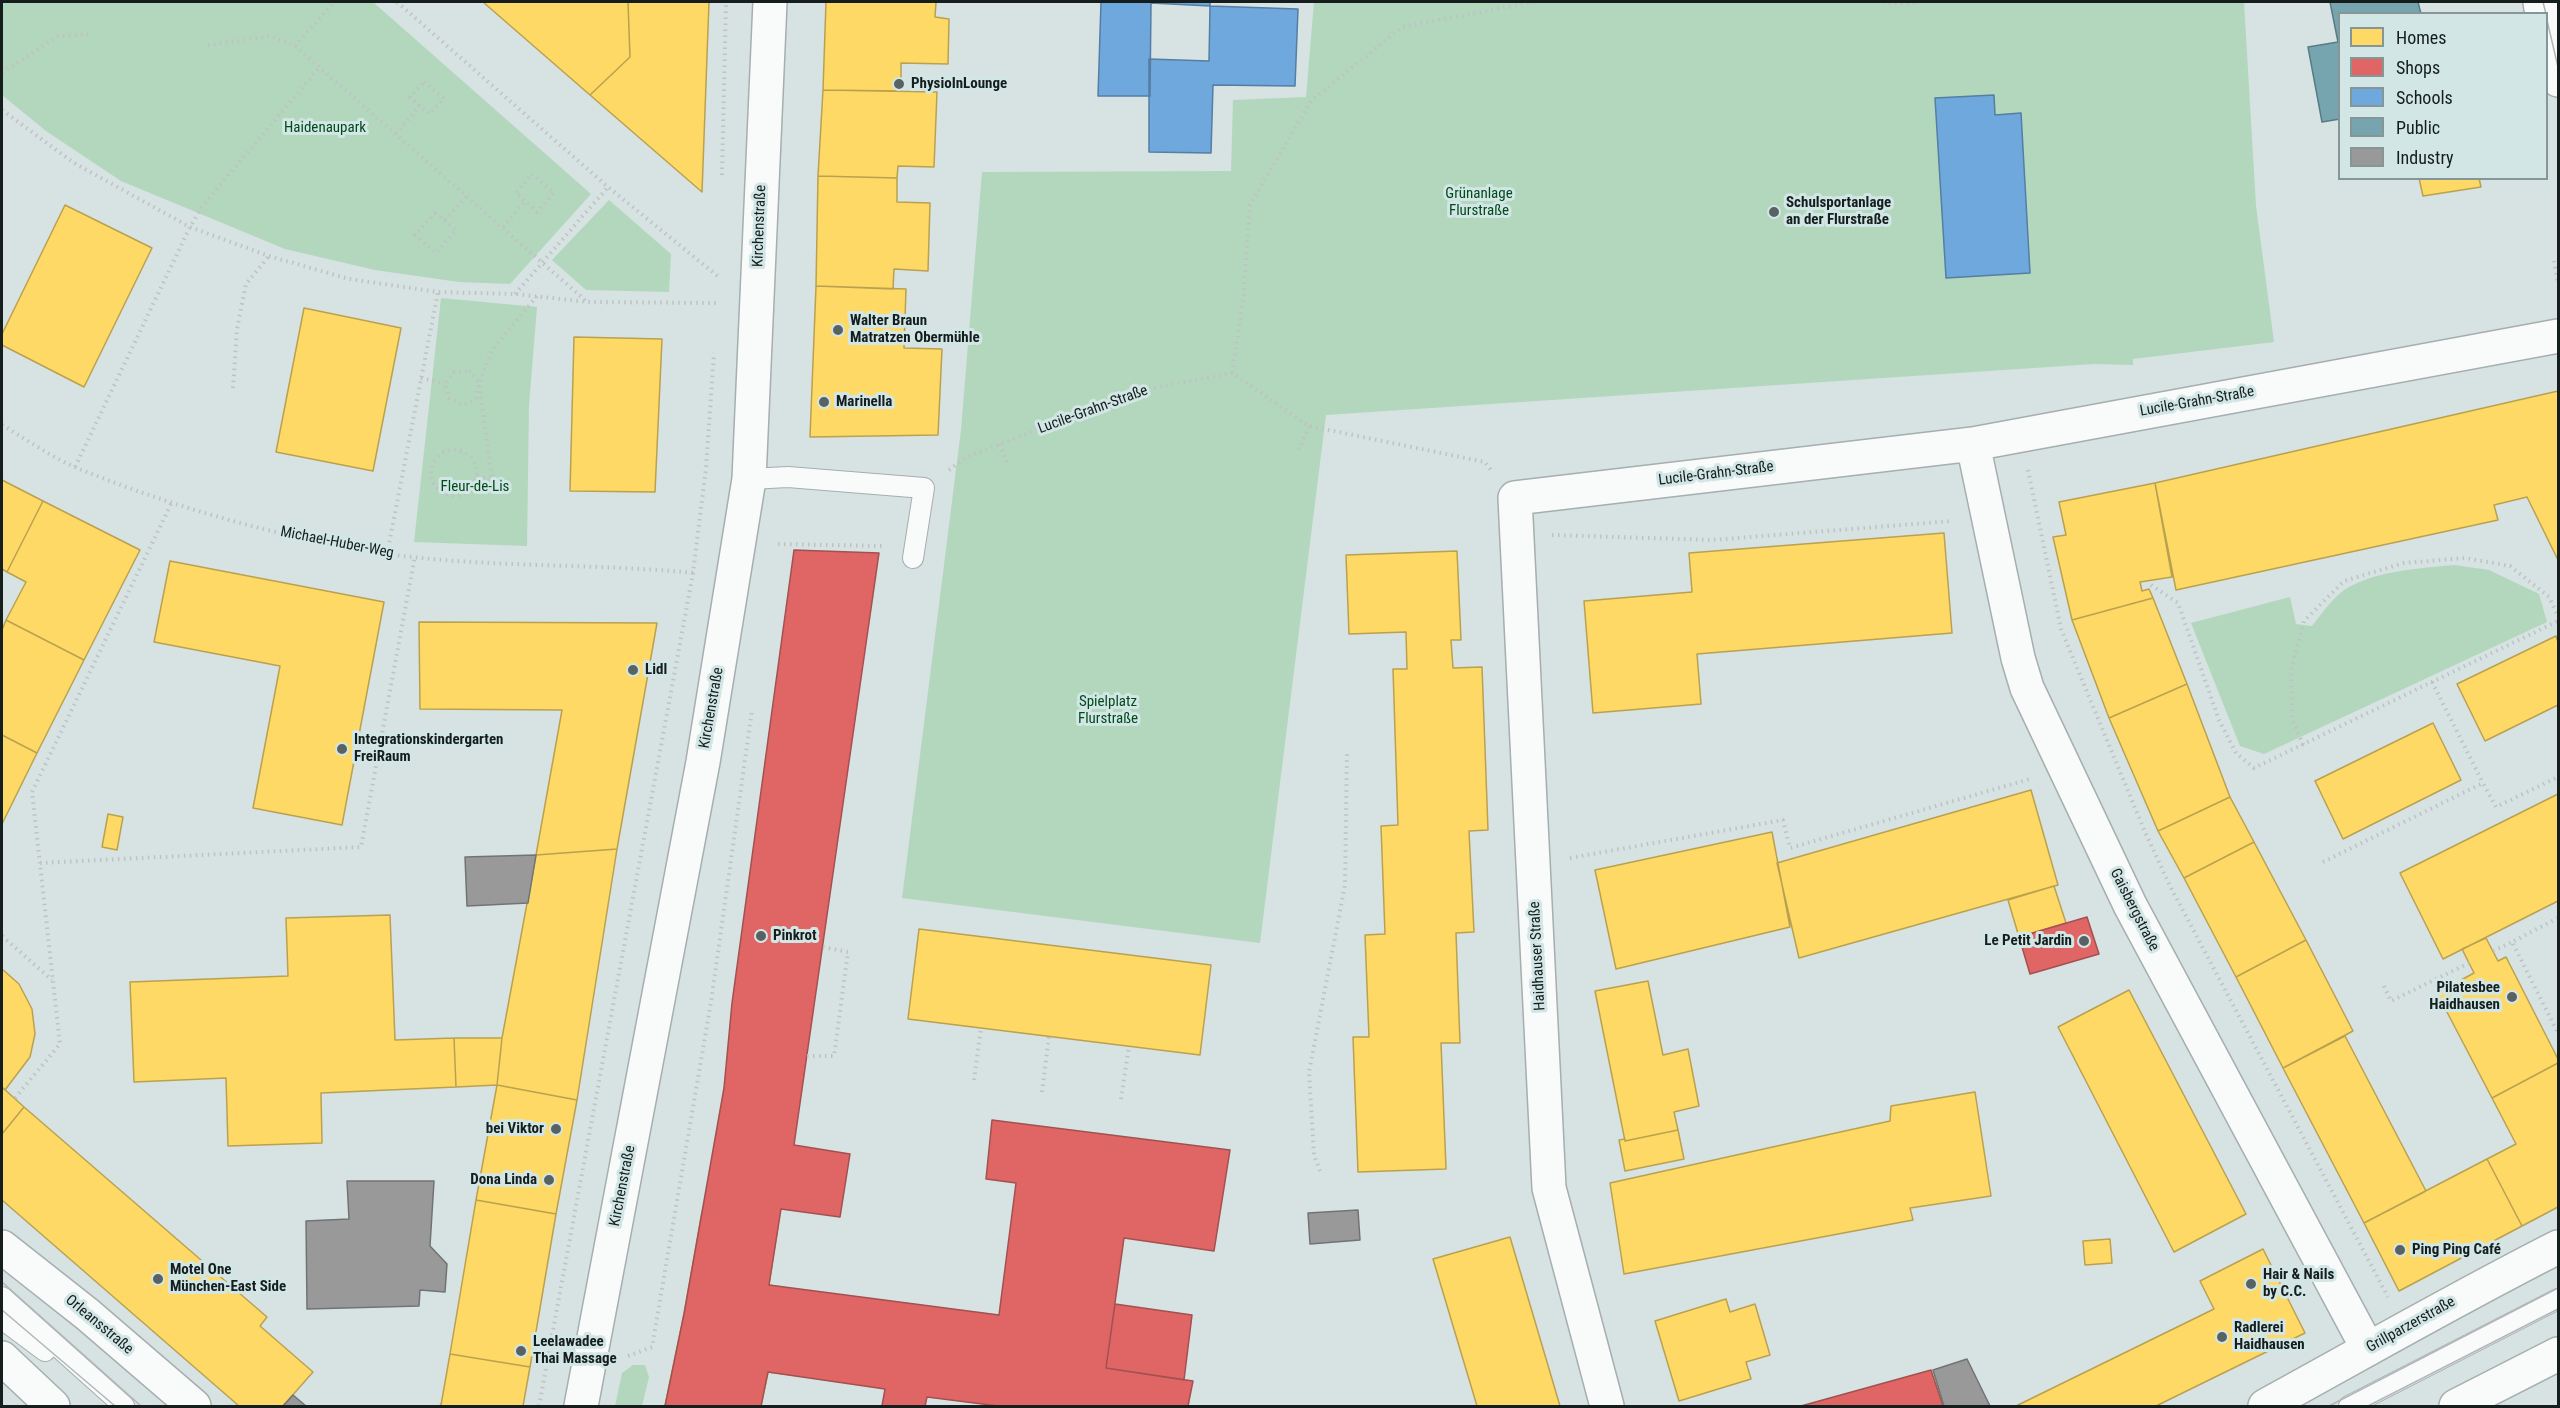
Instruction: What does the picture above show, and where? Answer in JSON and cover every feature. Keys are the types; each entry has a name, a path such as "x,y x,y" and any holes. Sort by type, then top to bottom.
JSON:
{"street":[{"name":"Kirchenstraße","path":"581,1407 703,762 749,479 770,2"},
{"path":"2548,34 2559,80"},
{"name":"Lucile-Grahn-Straße","path":"1515,498 1972,444 2559,336"},
{"name":"Gaisbergstraße","path":"1972,444 2018,658 2027,688 2130,905 2368,1349"},
{"name":"Haidhauser Straße","path":"1515,498 1549,1188 1608,1407"},
{"name":"Orleansstraße","path":"2,1247 87,1314 194,1407"},
{"name":"Grillparzerstraße","path":"2265,1407 2417,1321 2559,1247"},
{"path":"2456,1407 2559,1354"},
{"path":"2,1358 53,1407"}],"lane":[{"path":"749,479 788,477 924,488 913,552"},
{"path":"2,1297 124,1407"},
{"path":"2349,1407 2559,1299"},
{"path":"2,1319 117,1407"}],"path":[{"path":"295,46 334,2"},
{"path":"397,2 608,187 720,278"},
{"path":"722,186 726,2"},
{"path":"1515,498 1485,462 1309,426 1232,374 1243,302 1250,205 1311,101 1402,27 1534,2"},
{"path":"1883,2 1910,5 1916,2"},
{"path":"2,73 58,36 92,34"},
{"path":"208,45 271,36 295,46 588,302"},
{"path":"75,467 190,227 203,205 319,68"},
{"path":"424,82 444,98 430,114 420,105 410,97 424,82"},
{"path":"396,134 420,105"},
{"path":"2,110 74,164 190,227 269,256 349,279 438,292 515,294 588,302 717,303"},
{"path":"532,174 554,193 537,212 525,201 516,193 532,174"},
{"path":"515,294 608,187"},
{"path":"445,220 466,196"},
{"path":"503,227 525,201"},
{"path":"435,213 445,220 456,230 436,253 415,235 435,213"},
{"path":"233,388 237,329 246,284 269,256"},
{"path":"2554,261 2559,283"},
{"path":"719,286 720,267"},
{"path":"387,554 438,292"},
{"path":"717,311 718,294"},
{"path":"445,384 449,398 463,405 476,398 479,383 492,351 537,296"},
{"path":"539,1407 693,573 705,468 714,351"},
{"path":"445,384 454,372 470,371 479,383 492,479 477,477"},
{"name":"Lucile-Grahn-Straße","path":"924,488 967,458 1138,391 1232,374"},
{"path":"421,378 445,384"},
{"name":"Michael-Huber-Weg","path":"2,426 75,467 172,502 280,533 387,554 693,573"},
{"path":"1299,450 1309,426"},
{"path":"2021,435 2061,629 2145,832 2176,896 2390,1301"},
{"path":"1000,444 1008,466"},
{"path":"450,450 461,451 471,456 476,466 477,477 472,487 463,494 452,496 441,492 434,484 431,474 433,462 440,454 450,450"},
{"path":"15,1098 60,1044 32,792 172,502"},
{"path":"1517,534 1712,540 1988,519"},
{"path":"778,544 913,552"},
{"path":"39,863 361,847 415,556"},
{"path":"2303,745 2292,719 2291,670 2304,621 2344,581 2404,563 2465,558 2510,566 2549,597 2559,616"},
{"path":"2151,585 2178,603 2218,720 2236,753 2254,768 2559,621"},
{"path":"2432,682 2496,807 2559,777"},
{"path":"1320,1171 1314,1155 1309,1072 1346,885 1347,752"},
{"path":"1533,864 1783,820 1790,848 2065,769"},
{"path":"2324,862 2483,783"},
{"path":"2493,951 2559,918"},
{"path":"2,936 52,980"},
{"path":"2512,942 2559,1033"},
{"path":"807,1056 834,1056 841,1013 848,952 823,947"},
{"path":"2384,986 2391,1001 2469,963"},
{"path":"974,1080 981,1028"},
{"path":"1042,1092 1049,1036"},
{"path":"1121,1099 1129,1046"}],"green space":[{"name":"Haidenaupark","path":"2,2 373,2 591,194 510,284 459,282 375,270 285,249 121,181 46,131 2,95"},
{"name":"Grünanlage Flurstraße","path":"1314,2 2244,2 2256,206 2274,342 2133,359 2133,365 2094,364 1326,415 1260,943 902,898 961,430 982,172 1231,171 1233,100 1306,97"},
{"path":"609,200 671,254 669,292 586,290 552,260"},
{"name":"Fleur-de-Lis","path":"441,298 537,307 529,405 527,546 414,542"},
{"path":"2455,565 2489,570 2539,594 2547,622 2264,754 2240,746 2191,623 2290,597 2296,624 2312,626 2336,597 2355,584 2391,573"},
{"path":"633,1365 645,1365 649,1377 642,1406 615,1406 622,1373"}],"building: Homes":[{"path":"483,2 628,2 630,57 590,95"},
{"path":"628,2 709,2 702,192 590,95 630,57"},
{"path":"826,2 936,2 935,17 949,19 948,64 901,63 901,91 823,90"},
{"path":"823,90 937,92 934,167 898,166 897,178 818,176"},
{"path":"818,176 897,178 897,202 930,203 928,271 894,269 893,289 816,286"},
{"path":"2419,180 2479,180 2481,187 2423,196"},
{"path":"65,205 152,248 84,387 2,345 2,334"},
{"path":"816,286 906,289 904,348 942,349 938,435 810,437"},
{"path":"304,308 401,328 373,471 276,452"},
{"path":"574,337 662,339 655,492 570,491"},
{"path":"2558,391 2558,560 2527,497 2494,505 2498,520 2176,590 2155,483"},
{"path":"2,480 43,501 7,572 2,569"},
{"path":"2155,483 2172,577 2140,582 2142,591 2149,589 2153,598 2072,620 2053,537 2066,535 2059,502"},
{"path":"43,501 140,550 84,660 6,620 26,582 7,572"},
{"path":"1944,533 1952,633 1697,654 1701,704 1593,713 1584,601 1692,592 1689,553"},
{"path":"1457,551 1461,640 1451,640 1453,668 1482,667 1488,830 1469,831 1474,932 1456,933 1460,1043 1441,1043 1446,1169 1358,1172 1353,1037 1369,1037 1365,935 1385,934 1381,826 1398,825 1393,669 1407,669 1406,632 1349,634 1346,555"},
{"path":"170,561 384,602 342,825 253,808 280,666 154,642"},
{"path":"2153,598 2187,684 2109,718 2072,620"},
{"path":"6,620 84,660 37,753 2,735 2,630"},
{"path":"419,622 657,623 617,849 536,855 562,710 420,709"},
{"path":"2556,636 2558,642 2558,705 2485,741 2457,684"},
{"path":"2187,684 2230,797 2158,831 2109,718"},
{"path":"2433,723 2461,780 2343,839 2315,781"},
{"path":"2,735 37,753 2,824"},
{"path":"2031,790 2058,885 1799,958 1777,863"},
{"path":"2558,794 2558,901 2443,959 2400,873"},
{"path":"2230,797 2254,842 2184,878 2158,831"},
{"path":"108,814 123,817 117,850 102,847"},
{"path":"1772,832 1790,927 1616,969 1595,870"},
{"path":"2254,842 2306,940 2236,977 2184,878"},
{"path":"617,849 577,1100 497,1085 502,1038 536,855"},
{"path":"2054,886 2066,923 2019,937 2008,900"},
{"path":"390,915 395,1040 454,1038 456,1087 321,1093 322,1143 228,1146 226,1078 134,1082 130,982 288,976 286,918"},
{"path":"919,929 1211,965 1200,1055 908,1019"},
{"path":"2486,938 2498,961 2506,957 2558,1059 2558,1063 2492,1098 2437,993 2474,973 2462,949"},
{"path":"2306,940 2353,1031 2283,1068 2236,977"},
{"path":"2,969 19,984 32,1009 35,1034 30,1057 5,1090 2,1087"},
{"path":"1648,981 1663,1055 1688,1049 1699,1106 1674,1112 1678,1130 1625,1141 1595,991"},
{"path":"2129,990 2246,1214 2174,1252 2058,1027"},
{"path":"2345,1036 2426,1191 2364,1223 2283,1068"},
{"path":"454,1038 502,1038 497,1085 456,1087"},
{"path":"2558,1063 2558,1207 2522,1226 2487,1159 2516,1144 2492,1098"},
{"path":"497,1085 577,1100 556,1214 476,1200"},
{"path":"2,1087 24,1107 2,1134"},
{"path":"1975,1092 1991,1196 1910,1208 1913,1220 1624,1274 1610,1183 1890,1121 1891,1106"},
{"name":"Motel One München-East Side","path":"24,1107 267,1317 260,1326 313,1372 283,1406 239,1406 2,1200 2,1134"},
{"path":"1678,1130 1684,1159 1625,1171 1619,1140 1625,1139 1625,1141"},
{"path":"2487,1159 2522,1226 2399,1291 2364,1223"},
{"path":"476,1200 556,1214 530,1367 450,1354"},
{"path":"702,1212 778,1226 769,1285 816,1293 814,1330 684,1314"},
{"path":"1510,1237 1560,1406 1477,1406 1433,1259"},
{"path":"2110,1239 2112,1263 2085,1265 2083,1241"},
{"path":"2263,1249 2305,1333 2156,1406 2016,1406 2214,1309 2200,1281"},
{"path":"1726,1299 1730,1312 1755,1304 1770,1355 1746,1362 1751,1379 1679,1401 1655,1321"},
{"path":"684,1314 814,1330 806,1377 768,1372 761,1406 665,1406"},
{"path":"450,1354 530,1367 523,1406 438,1406 441,1405"}],"building: Shops":[{"path":"794,550 879,553 794,1145 850,1154 840,1217 781,1209 769,1285 999,1315 1016,1183 986,1179 992,1120 1230,1150 1214,1251 1124,1238 1106,1368 1193,1381 1188,1406 998,1406 927,1397 925,1406 882,1406 885,1389 768,1372 761,1406 665,1406 684,1314 724,1088 732,1003"},
{"path":"2087,917 2099,954 2030,974 2019,937"},
{"path":"1115,1304 1192,1315 1184,1380 1106,1368"},
{"path":"1931,1370 1943,1406 1801,1406"}],"building: Schools":[{"path":"1101,2 1210,2 1210,6 1151,3 1150,96 1098,96"},
{"path":"1210,6 1298,9 1295,86 1213,85 1211,153 1149,152 1149,59 1209,61"},
{"path":"1994,95 1995,115 2021,113 2030,273 1946,278 1935,98"}],"building: Public":[{"path":"2330,2 2418,2 2420,12 2338,12 2338,42"},
{"path":"2338,42 2338,119 2322,122 2308,47"}],"building: Industry":[{"path":"536,855 528,903 467,906 465,857"},
{"path":"347,1181 434,1181 430,1246 447,1264 445,1292 420,1290 419,1306 307,1309 306,1221 349,1219"},
{"path":"1358,1210 1360,1240 1310,1244 1308,1213"},
{"path":"1967,1359 1990,1406 1944,1406 1933,1370"},
{"path":"293,1395 306,1406 283,1406"}],"tram line":[{"path":"2543,2 2546,12"},
{"path":"2548,24 2558,67"},
{"path":"2,1282 141,1406"},
{"path":"2329,1406 2558,1288"},
{"path":"2368,1406 2558,1309"},
{"path":"2,1310 115,1406"}],"place":[{"name":"PhysioInLounge","path":"899,84"},
{"name":"Schulsportanlage an der Flurstraße","path":"1774,212"},
{"name":"Walter Braun Matratzen Obermühle","path":"838,330"},
{"name":"Marinella","path":"824,402"},
{"name":"Lidl","path":"633,670"},
{"name":"Integrationskindergarten FreiRaum","path":"342,749"},
{"name":"Pinkrot","path":"761,936"},
{"name":"Le Petit Jardin","path":"2084,941"},
{"name":"Pilatesbee Haidhausen","path":"2512,997"},
{"name":"bei Viktor","path":"556,1129"},
{"name":"Dona Linda","path":"549,1180"},
{"name":"Ping Ping Café","path":"2400,1250"},
{"name":"Motel One München-East Side","path":"158,1279"},
{"name":"Hair & Nails by C.C.","path":"2251,1284"},
{"name":"Radlerei Haidhausen","path":"2222,1337"},
{"name":"Leelawadee Thai Massage","path":"521,1351"}],"park label":[{"name":"Spielplatz Flurstraße","path":"1108,710"}]}
